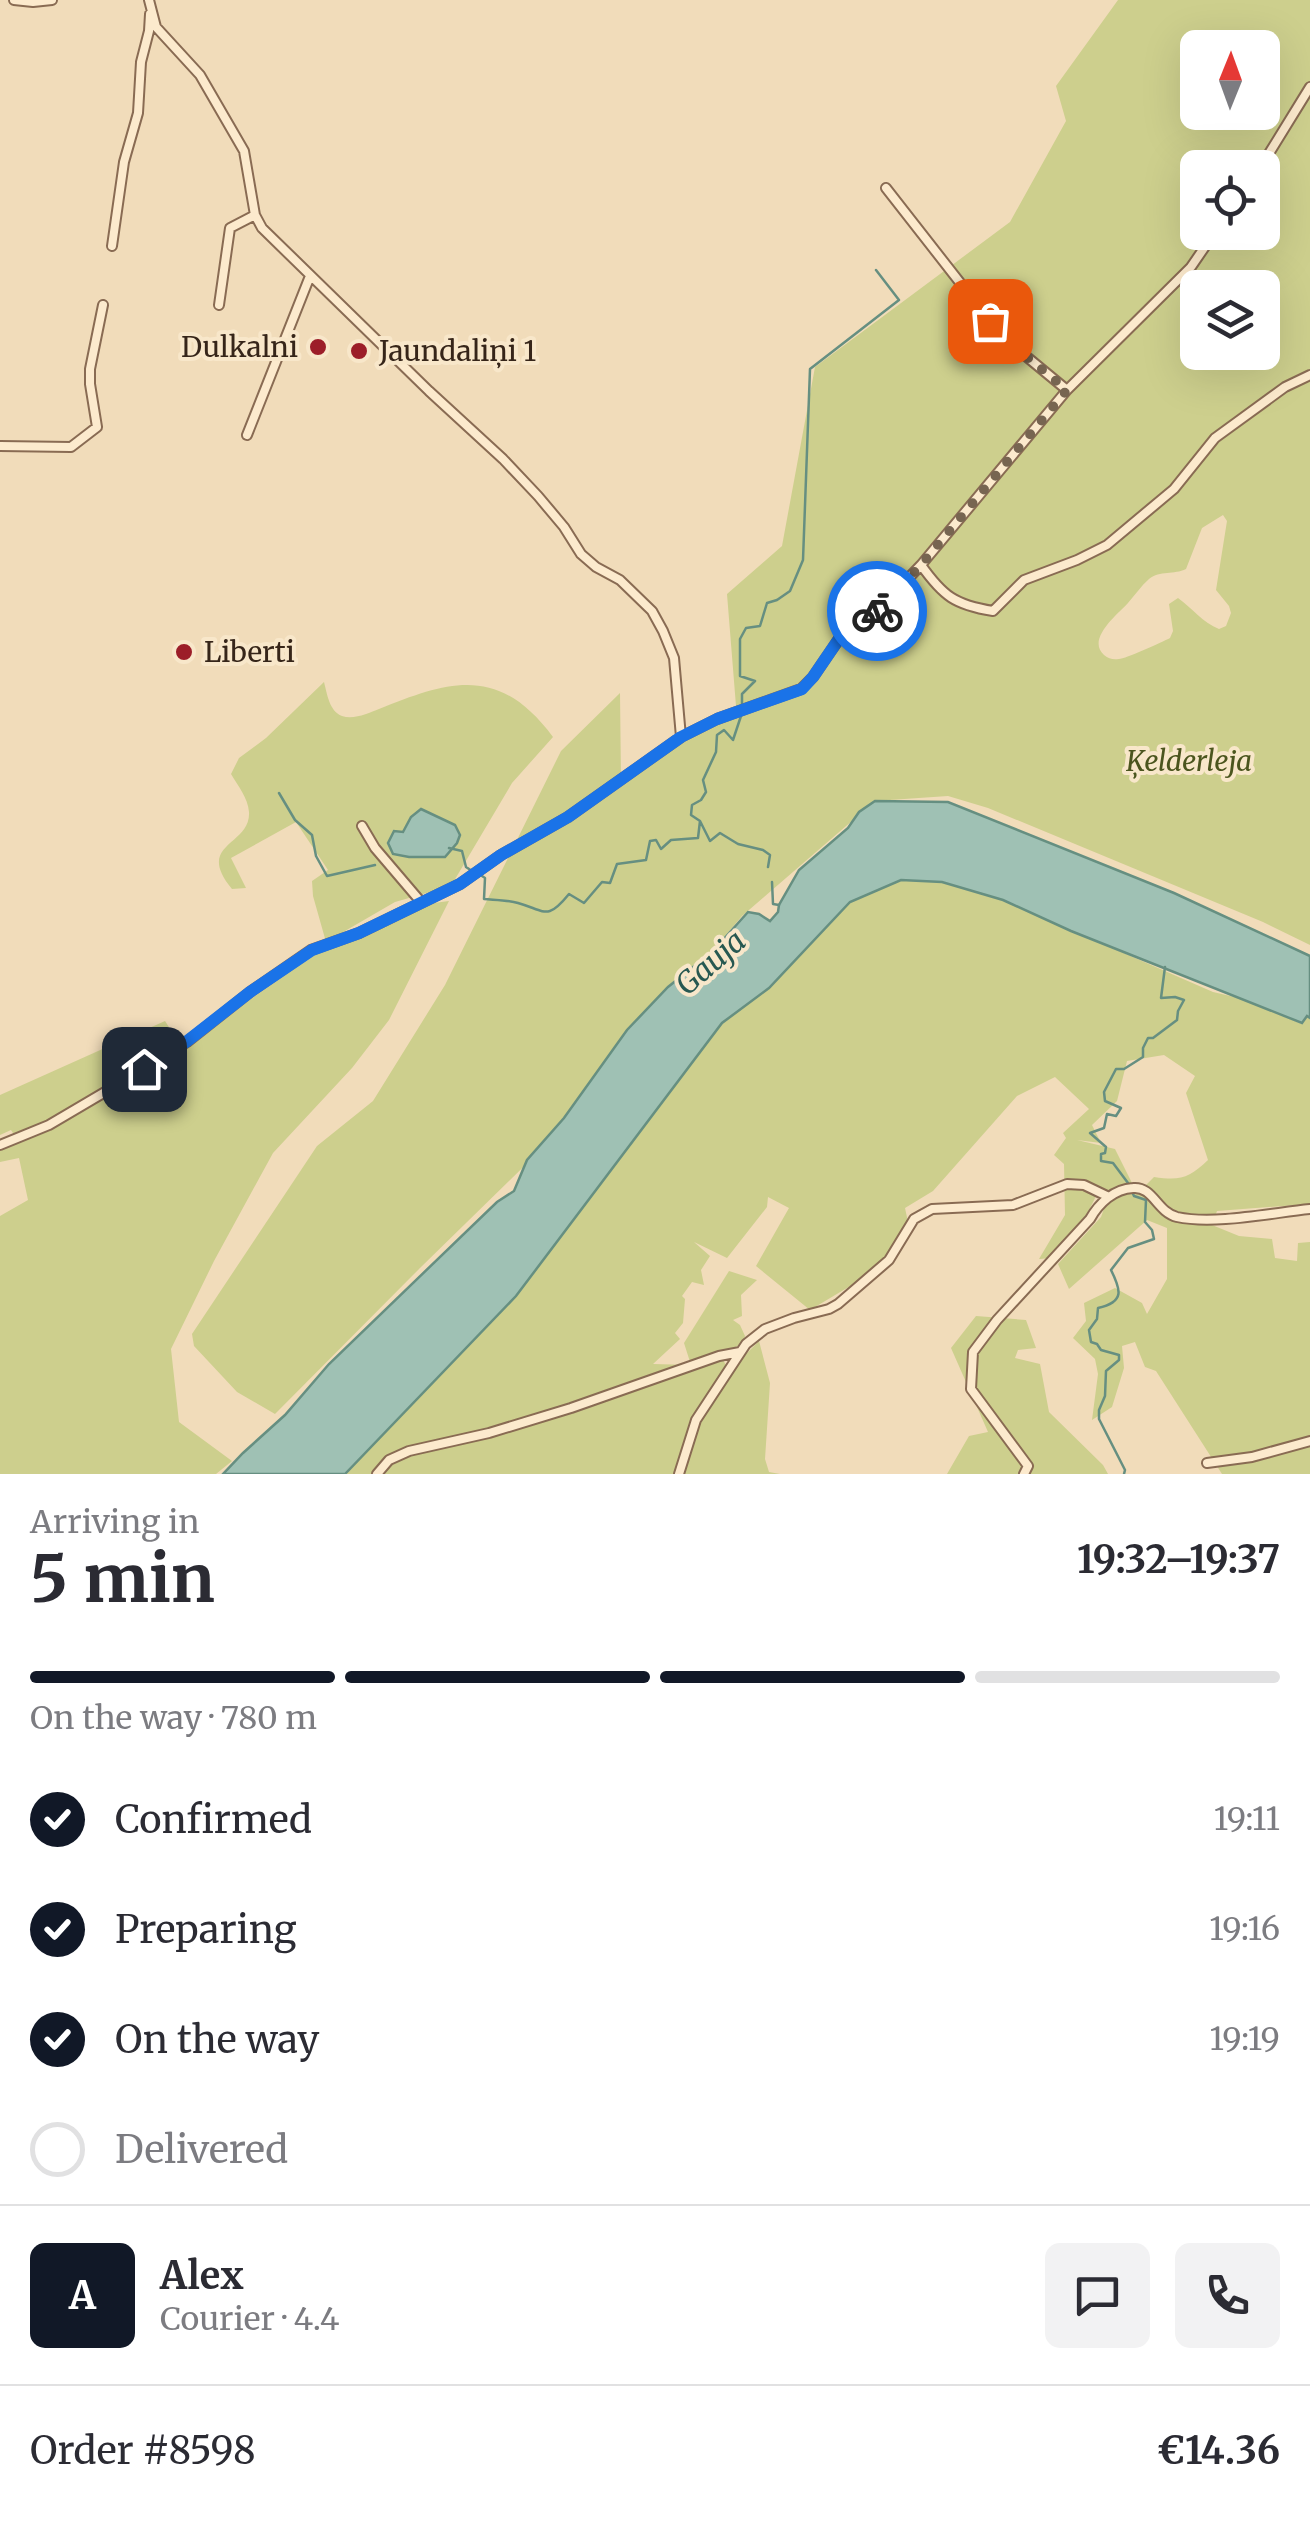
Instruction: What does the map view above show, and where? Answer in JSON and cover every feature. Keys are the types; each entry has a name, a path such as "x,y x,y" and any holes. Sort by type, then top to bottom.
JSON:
{"street":[{"path":"14,0 52,0"},
{"path":"149,5 156,27 200,74 244,151 254,215 262,228 503,459 564,527 581,554 620,580 652,611 674,658 681,737"},
{"path":"112,246 124,162 138,112 149,5"},
{"path":"1271,150 1310,87"},
{"path":"886,188 990,321 1067,390"},
{"path":"219,305 230,228 254,215"},
{"path":"0,1145 49,1125 144,1069 312,950 359,933 460,884 501,855 568,817 681,737 717,719 802,689 843,633 877,612 1067,390 1192,266 1203,250"},
{"path":"247,435 310,276"},
{"path":"0,446 70,447 97,426 90,369 103,304"},
{"path":"921,565 938,590 964,606 993,611 1024,580 1107,544 1174,489 1215,438 1285,386 1310,375"},
{"path":"362,826 374,848 421,902"},
{"path":"679,1474 696,1420 746,1344 765,1329 838,1304 889,1260 909,1224 923,1212 1013,1205 1066,1184 1084,1185 1109,1197"},
{"path":"1037,1474 1026,1470 971,1390 973,1352 1099,1204 1130,1188 1149,1193 1159,1208 1172,1216 1200,1220 1310,1209"},
{"path":"377,1474 389,1460 409,1452 490,1433 740,1352"},
{"path":"1207,1463 1252,1457 1310,1441"}],"green space":[{"name":"Ķelderleja","path":"1118,0 1310,0 1310,945 988,808 948,796 875,801 742,916 557,1134 275,1414 237,1392 194,1346 192,1334 317,1146 373,1101 445,985 561,751 620,693 621,782 736,706 727,594 782,546 815,367 1010,222 1066,121 1056,86","holes":["1223,515 1227,521 1216,590 1231,613 1226,626 1213,626 1178,598 1169,604 1173,631 1170,638 1123,658 1104,655 1099,642 1105,627 1149,579 1186,569 1202,528"]},
{"path":"324,682 331,706 347,717 361,716 452,686 494,689 514,698 553,737 512,783 451,886 395,902 326,942 312,881 328,870 296,822 231,858 246,888 232,889 219,862 221,853 247,823 247,802 231,774 239,758 266,738"},
{"path":"901,880 942,882 1000,899 1213,992 1239,998 1302,1024 1310,1018 1310,1204 1217,1211 1212,1225 1239,1236 1272,1239 1275,1258 1297,1261 1298,1243 1310,1242 1310,1474 1222,1474 1156,1371 1145,1367 1135,1342 1122,1346 1124,1368 1112,1407 1092,1420 1098,1374 1095,1359 1073,1338 1086,1321 1084,1303 1115,1288 1142,1303 1147,1314 1167,1279 1167,1228 1147,1220 1069,1289 1058,1264 1101,1217 1110,1192 1095,1185 1091,1194 1097,1194 1074,1235 1057,1253 1039,1259 1065,1215 1064,1164 1054,1155 1066,1138 1063,1133 1089,1109 1055,1077 1017,1096 933,1191 905,1208 908,1222 888,1256 857,1282 810,1310 756,1266 789,1208 768,1197 767,1207 727,1258 694,1242 710,1256 701,1270 704,1285 692,1282 682,1296 683,1323 675,1333 680,1339 653,1364 691,1365 684,1343 729,1271 757,1280 741,1295 742,1316 733,1320 745,1336 742,1344 720,1354 729,1371 759,1341 770,1383 765,1459 769,1472 780,1474 345,1474 516,1296 722,1023 769,988 849,902","holes":["1164,1055 1195,1076 1186,1093 1208,1160 1190,1174 1171,1179 1154,1177 1142,1189 1132,1183 1115,1149 1077,1140 1101,1143 1092,1125 1117,1101 1127,1061"]},
{"path":"449,901 389,1020 352,1068 273,1153 171,1349 179,1422 232,1461 216,1474 0,1474 0,1216 28,1200 19,1158 0,1162 0,1147 19,1142 11,1130 0,1135 0,1095 165,1021 182,1047 314,955 419,905"},
{"path":"976,1316 1026,1320 1036,1348 1018,1350 1015,1358 1040,1364 1049,1412 1108,1474 947,1474 969,1436 988,1432 951,1348"}],"water":[{"name":"Gauja","path":"875,801 948,802 1174,893 1310,956 1310,1018 1307,1016 1302,1023 1003,900 942,882 901,880 850,902 769,988 722,1023 516,1296 345,1474 223,1474 285,1415 329,1364 497,1202 514,1191 527,1160 564,1118 627,1030 668,987 712,952 748,912 770,921 799,870"},
{"path":"421,809 455,825 460,835 445,857 393,854 388,843 394,831 403,832"}],"waterway":[{"path":"742,707 742,694 755,681 740,676 740,639 746,628 760,626 767,603 790,591 803,560 810,369 899,300 876,270"},
{"path":"700,821 691,815 692,805 706,792 703,780 716,752 717,735 724,730 733,740 741,716"},
{"path":"279,793 295,820 312,835 316,856 327,876 375,865"},
{"path":"482,876 484,899 514,902 546,912 556,908 569,894 584,903 602,882 610,883 617,864 646,860 650,841 656,840 661,849 671,840 698,838 700,821 710,841 720,833 738,844 763,850 770,855 768,867"},
{"path":"449,848 462,851 466,867 472,871"},
{"path":"772,882 773,904 779,905"},
{"path":"1124,1474 1099,1419 1106,1371 1119,1360 1119,1355 1101,1350 1091,1342 1089,1330 1097,1319 1098,1308 1117,1299 1117,1284 1111,1270 1128,1248 1154,1239 1145,1222 1146,1200 1134,1196 1113,1163 1101,1161 1106,1147 1090,1133 1104,1128 1107,1114 1116,1116 1121,1108 1105,1101 1104,1092 1116,1069 1124,1069 1143,1057 1148,1038 1177,1020 1184,1000 1161,998 1165,967"}],"way so far":[{"path":"877,611 921,565 1067,390 990,321"}],"place":[{"name":"Dulkalni","path":"318,347"},
{"name":"Jaundaliņi 1","path":"359,351"},
{"name":"Liberti","path":"184,652"}],"route":[{"path":"144,1069 312,950 359,933 460,884 597,798 681,737 717,719 802,689 843,633 877,611"}]}
